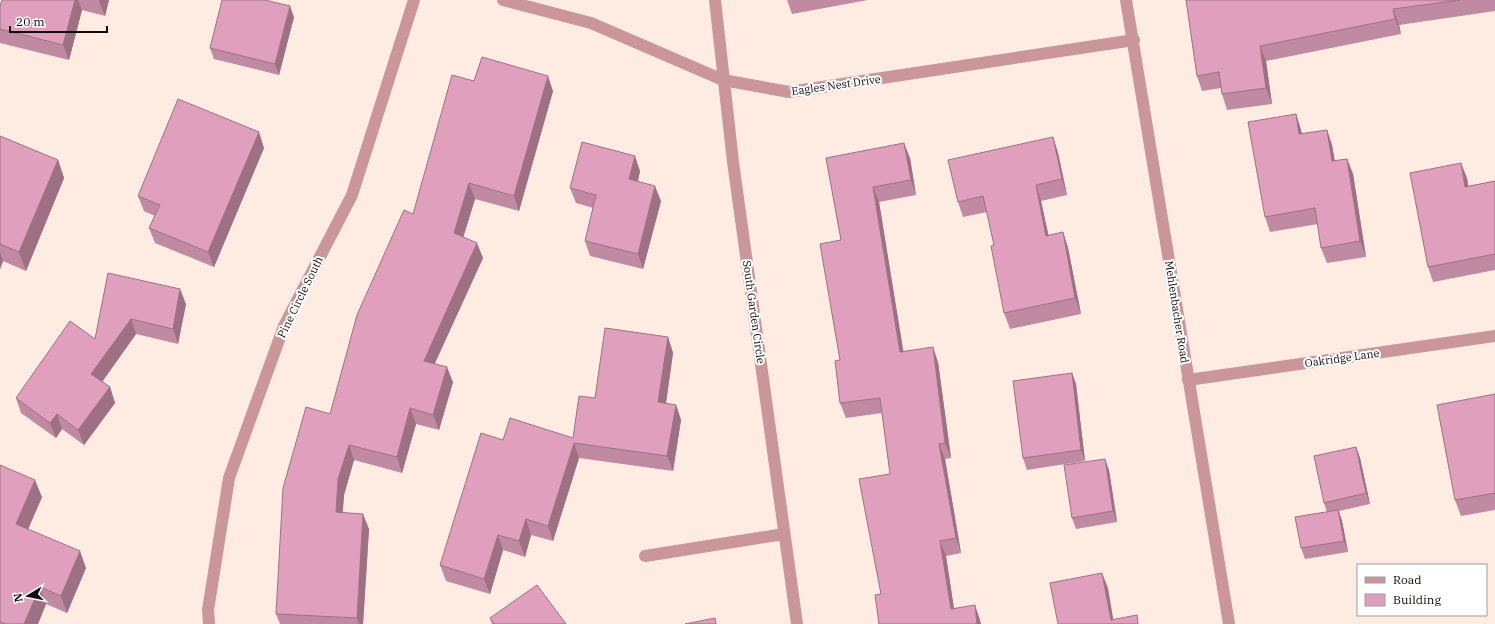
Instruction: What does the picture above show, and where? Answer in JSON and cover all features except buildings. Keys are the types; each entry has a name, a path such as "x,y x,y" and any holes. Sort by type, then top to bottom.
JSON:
{"street":[{"name":"Pine Circle South","path":"209,624 208,610 229,478 284,326 352,195 414,0"},
{"name":"Eagles Nest Drive","path":"503,0 591,23 723,80 790,92 1134,40"},
{"name":"South Garden Circle","path":"715,0 723,80 797,624"},
{"name":"Mehlenbacher Road","path":"1126,0 1134,40 1228,624"},
{"name":"Oakridge Lane","path":"1188,380 1495,336"},
{"path":"645,556 784,534"}]}
